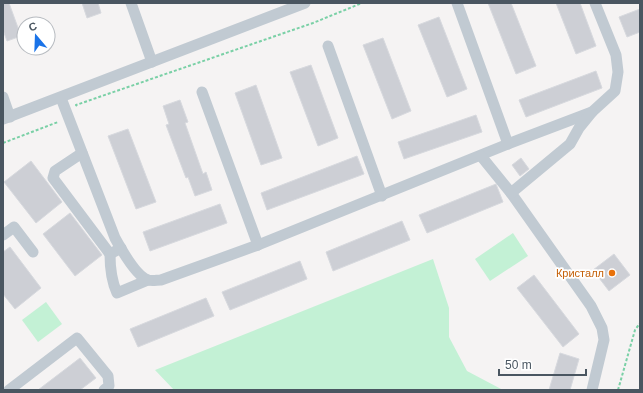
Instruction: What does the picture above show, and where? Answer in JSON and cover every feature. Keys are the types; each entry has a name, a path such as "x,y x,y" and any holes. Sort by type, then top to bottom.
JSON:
{"street":[{"path":"131,3 152,62"},
{"path":"3,98 6,118 305,3"},
{"path":"457,3 508,144"},
{"path":"510,193 570,144 579,128 592,112 615,91 618,72 616,55 597,3"},
{"path":"328,46 382,196"},
{"path":"202,92 258,246"},
{"path":"61,98 114,238 142,276 148,280"},
{"path":"82,153 55,171 53,178 110,254 110,270 116,293 148,280 161,280 258,246 508,144 592,112"},
{"path":"481,156 510,193 591,306 602,328 604,340 592,390"},
{"path":"3,236 14,227 33,252"},
{"path":"110,254 121,248"},
{"path":"9,390 77,338 108,376 108,389"}],"path":[{"path":"3,143 80,116 76,105 313,23 362,3"},
{"path":"618,390 635,330 640,323"}],"green space":[{"path":"513,233 528,256 490,281 475,259"},
{"path":"433,259 449,308 449,337 467,371 503,390 174,390 155,370"},
{"path":"46,302 62,324 38,342 22,320"}],"building":[{"path":"3,3 9,3 16,22 16,38 7,41 3,30"},
{"path":"82,3 98,3 101,13 87,18"},
{"path":"488,3 511,3 536,66 516,74"},
{"path":"556,3 580,3 596,46 576,54"},
{"path":"640,9 640,32 627,37 619,17"},
{"path":"439,17 467,89 447,97 418,25"},
{"path":"383,38 411,111 392,119 363,45"},
{"path":"311,65 338,138 318,146 290,72"},
{"path":"596,71 602,88 526,117 519,100"},
{"path":"256,85 282,158 261,165 235,93"},
{"path":"180,100 188,122 185,123 203,174 206,172 212,190 195,196 188,177 186,178 166,125 169,124 163,106"},
{"path":"476,115 482,132 404,159 398,142"},
{"path":"128,129 156,202 136,209 108,136"},
{"path":"357,156 364,174 267,210 261,193"},
{"path":"521,158 529,169 520,176 512,165"},
{"path":"31,161 62,202 36,223 4,182"},
{"path":"496,184 503,202 427,233 419,215"},
{"path":"220,204 227,223 150,251 143,232"},
{"path":"70,213 102,255 75,276 43,234"},
{"path":"402,221 410,240 333,271 326,252"},
{"path":"10,247 41,288 15,309 3,294 3,252"},
{"name":"Кристалл","path":"614,254 630,275 609,291 593,270"},
{"path":"300,261 307,279 230,310 222,292"},
{"path":"534,275 579,334 563,347 517,288"},
{"path":"206,298 214,316 138,347 130,329"},
{"path":"560,353 579,359 570,390 549,390"},
{"path":"80,358 96,378 80,390 38,390"}],"place":[{"name":"Кристалл","path":"612,273"}]}
